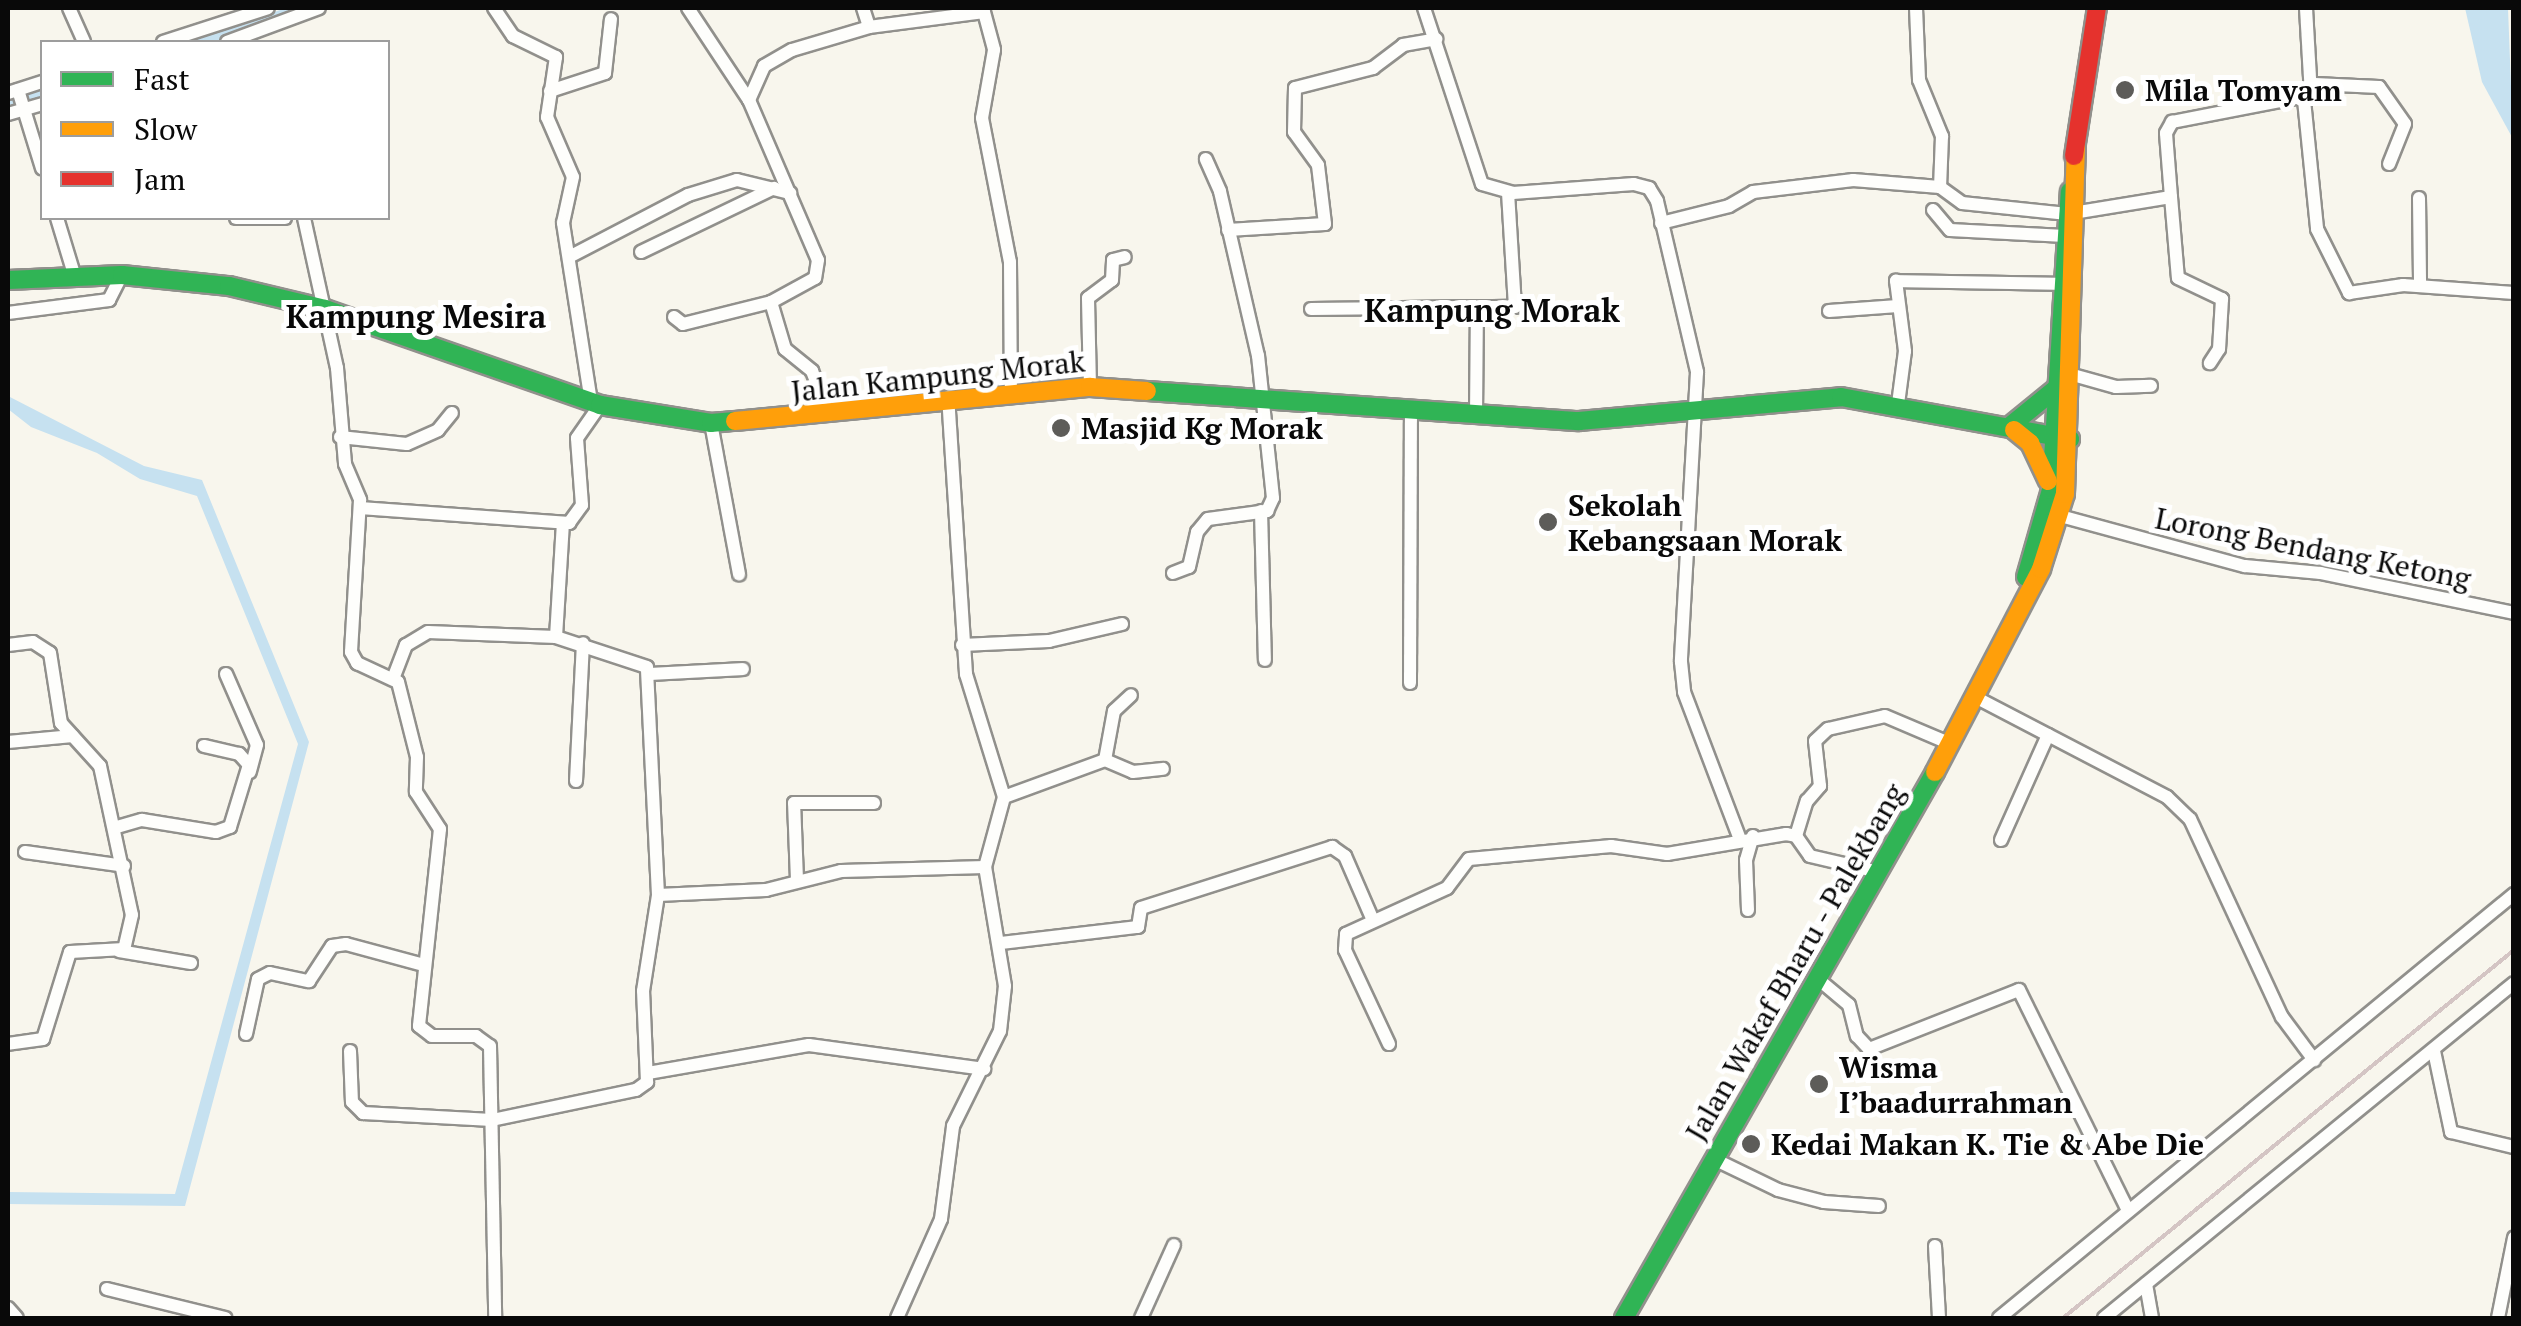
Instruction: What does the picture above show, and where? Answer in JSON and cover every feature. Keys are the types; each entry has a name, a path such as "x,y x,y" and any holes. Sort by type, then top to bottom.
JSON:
{"main road":[{"name":"Jalan Wakaf Bharu - Palekbang","path":"1624,1318 1977,698 2009,630 2053,514 2063,438 2076,147 2097,8"},
{"name":"Jalan Wakaf Bharu - Palekbang","path":"2066,381 2065,236 2073,213"},
{"name":"Jalan Kampung Morak","path":"8,280 74,274 122,275 230,286 324,309 595,403 711,423 829,415 1010,391 1090,387 1578,421 1819,397 1898,404 2063,438"},
{"path":"2051,490 2037,454 2010,426 2066,381"},
{"name":"Jalan Wakaf Bharu - Palekbang","path":"2053,514 2051,490 2063,438"}],"street":[{"path":"68,8 83,40"},
{"path":"169,40 268,8"},
{"path":"233,40 319,8"},
{"path":"360,508 562,524 580,515 577,438 595,403 563,224 573,177 548,123 548,92 556,58 513,36 494,8"},
{"path":"674,317 685,323 771,302 815,278 819,266 749,100 688,8"},
{"path":"863,8 868,27"},
{"path":"1424,8 1478,177 1489,188 1508,192 1643,185 1654,193 1694,341 1694,410 1680,662 1684,692 1746,836 1748,910"},
{"path":"1916,8 1919,80 1942,136 1940,187"},
{"path":"2306,8 2315,84 2304,100 2316,229 2350,293 2420,286 2514,293"},
{"path":"749,100 764,66 777,57 868,27 985,10 994,50 982,118 1010,262 1010,391"},
{"path":"548,92 605,72 611,19"},
{"path":"1228,230 1324,224 1318,165 1294,132 1294,88 1359,72 1403,44 1436,39"},
{"path":"8,114 19,98 40,83"},
{"path":"2315,84 2379,86 2405,124 2389,164"},
{"path":"19,98 40,162"},
{"path":"2210,363 2219,350 2222,299 2178,278 2166,133 2172,122 2304,100"},
{"path":"1173,573 1189,567 1198,532 1216,514 1260,511 1272,507 1274,498 1263,399 1228,230 1206,159"},
{"path":"568,257 690,194 740,179 790,192"},
{"path":"1661,223 1754,192 1854,180 1940,187 1962,203 2073,213 2172,197"},
{"path":"641,252 774,188"},
{"path":"1311,310 1517,306 1508,192"},
{"path":"2419,198 2420,286"},
{"path":"1933,210 1950,230 2065,236"},
{"path":"58,220 74,274"},
{"path":"304,220 337,368 340,436 360,508 351,652 357,664 394,677"},
{"path":"1090,387 1088,298 1112,280 1112,260 1126,257"},
{"path":"8,313 109,300 122,275"},
{"path":"1898,404 1906,351 1896,281 2064,284"},
{"path":"771,302 785,349 812,370 829,415"},
{"path":"1830,312 1898,306"},
{"path":"1476,416 1477,309"},
{"path":"2066,381 2116,387 2151,386"},
{"path":"898,1318 941,1219 953,1126 1000,1031 1001,942 985,867 1004,797 962,645 948,398"},
{"path":"1410,683 1411,411"},
{"path":"340,436 407,444 438,430 452,413"},
{"path":"711,423 738,574"},
{"path":"1260,511 1265,660"},
{"name":"Lorong Bendang Ketong","path":"2053,514 2245,566 2320,573 2514,613"},
{"path":"556,637 562,524"},
{"path":"962,645 1049,641 1122,624"},
{"path":"350,1051 352,1102 358,1112 492,1120 636,1090 648,1074 643,992 658,895 648,748 651,674 640,661 556,637 428,632 406,645 394,677 416,757 416,792 440,829 418,1026 432,1036 476,1036 490,1046 492,1120 495,1318"},
{"path":"8,645 33,642 50,653 57,709 73,736 99,764 117,827 132,936 127,948 116,951"},
{"path":"576,781 583,644"},
{"path":"651,674 743,669"},
{"path":"117,827 142,820 224,830 234,821 257,745 226,674"},
{"path":"1105,760 1114,711 1131,695"},
{"path":"1977,698 2167,797 2190,819 2282,1017 2314,1060"},
{"path":"1796,836 1807,801 1820,786 1815,742 1828,729 1885,716 1951,744"},
{"path":"2002,840 2048,735"},
{"path":"8,742 73,736"},
{"path":"204,746 239,754 248,774"},
{"path":"1004,797 1105,760 1133,772 1163,768"},
{"path":"797,880 794,803 874,802"},
{"path":"1388,1044 1344,942 1372,918 1447,888 1462,863 1479,857 1611,846 1666,854 1746,836 1796,836"},
{"path":"1796,836 1810,856 1879,872"},
{"path":"1001,942 1138,927 1141,908 1332,847 1345,856 1372,918"},
{"path":"25,852 124,866"},
{"path":"658,895 766,890 840,871 985,867"},
{"path":"1999,1318 2514,894"},
{"path":"246,1034 258,979 270,973 309,981 332,946 346,944 424,965"},
{"path":"8,1044 44,1039 70,952 116,951 192,963"},
{"path":"1818,979 1850,1004 1856,1036 1869,1049 2020,990 2128,1212"},
{"path":"2104,1318 2514,983"},
{"path":"648,1074 810,1046 984,1069"},
{"path":"2434,1051 2451,1132 2514,1147"},
{"path":"1714,1159 1778,1190 1824,1202 1879,1206"},
{"path":"2498,1318 2514,1238"},
{"path":"1141,1318 1174,1245"},
{"path":"1935,1246 1939,1318"},
{"path":"2146,1284 2152,1318"},
{"path":"107,1289 226,1318"},
{"path":"8,1308 17,1318"}],"water":[{"path":"2465,8 2508,8 2513,139 2482,82"},
{"path":"8,396 144,466 202,480 309,742 185,1206 8,1204 8,1192 175,1194 298,744 197,496 140,479 97,453 31,427 8,409"}],"waterway":[{"path":"205,40 302,8"},
{"path":"8,104 40,96"}],"railway":[{"path":"2063,1318 2514,950"}],"traffic: fast":[{"path":"2026,577 2051,490 2070,192"},
{"path":"8,280 122,275 229,286 325,309 600,405 711,423 735,421"},
{"path":"2010,426 2059,386"},
{"path":"1147,391 1579,421 1841,397 2070,439"},
{"path":"1624,1318 1935,772"}],"traffic: slow":[{"path":"1935,772 2041,569 2065,494 2076,147"},
{"path":"735,421 1090,387 1147,391"},
{"path":"2014,430 2030,443 2048,481"}],"traffic: jam":[{"path":"2074,156 2097,8"}],"place":[{"name":"Mila Tomyam","path":"2125,90"},
{"name":"Masjid Kg Morak","path":"1061,428"},
{"name":"Sekolah Kebangsaan Morak","path":"1548,522"},
{"name":"Wisma I’baadurrahman","path":"1819,1084"},
{"name":"Kedai Makan K. Tie & Abe Die","path":"1751,1144"}],"district":[{"name":"Kampung Morak","path":"1492,310"},
{"name":"Kampung Mesira","path":"416,316"}]}
